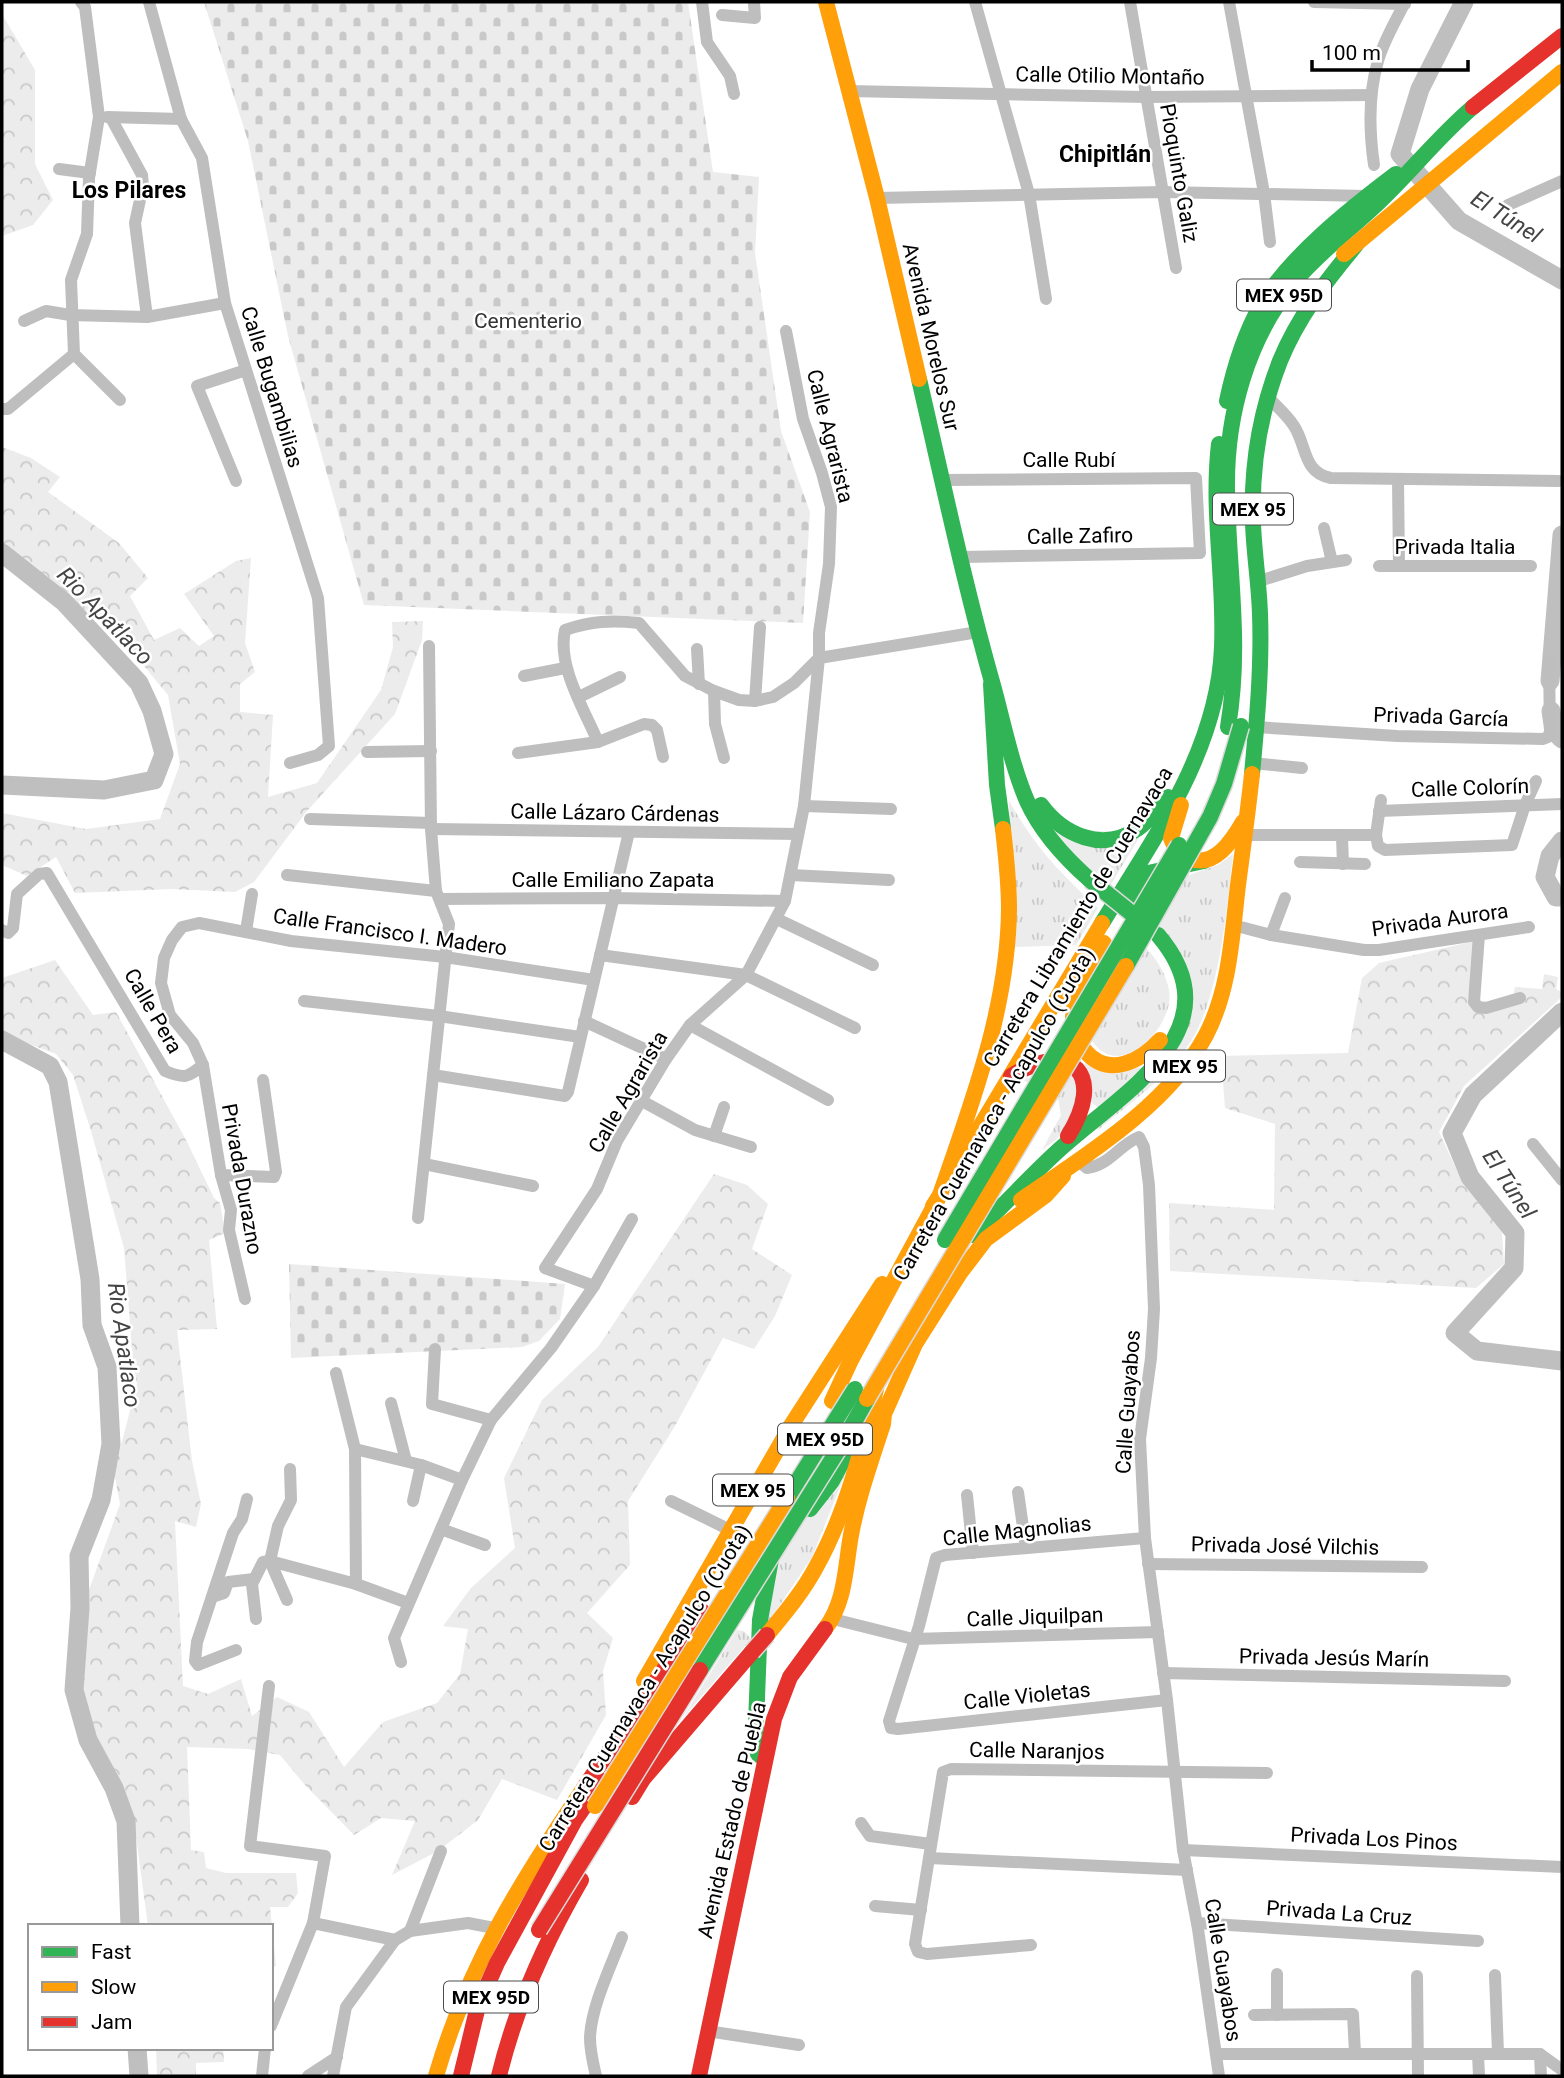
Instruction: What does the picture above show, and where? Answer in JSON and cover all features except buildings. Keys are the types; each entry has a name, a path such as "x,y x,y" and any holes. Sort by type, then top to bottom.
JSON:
{"main road":[{"name":"Avenida Morelos Sur","path":"826,2 877,198 991,684"},
{"name":"Carretera Cuernavaca - Acapulco (Cuota)","path":"486,2076 505,2006 534,1941 562,1889 839,1447 1017,1152 1196,845 1224,784 1234,754 1246,699 1236,615 1227,487 1228,451 1248,366 1264,330 1285,294 1373,196 1426,152 1456,122 1562,36"},
{"name":"MEX 95","path":"977,1231 1077,1160 1165,1088 1205,1038 1214,1018 1221,997 1233,925 1256,727 1260,626 1253,485 1260,425 1267,396 1284,350 1307,309 1364,236 1533,96 1561,76"},
{"name":"Carretera Libramiento de Cuernavaca","path":"940,1195 1175,802 1200,748 1220,676 1222,644 1216,477 1220,434 1235,363 1271,289 1314,243 1373,196"},
{"name":"Carretera Cuernavaca - Acapulco (Cuota)","path":"469,2076 486,2008 549,1883 823,1443 1183,838 1213,775 1224,744 1241,664 1247,614 1240,487 1247,422 1255,388 1272,342 1293,306 1306,290 1364,236"},
{"name":"MEX 95","path":"991,684 1006,726 1018,776 1036,817 1087,884"},
{"name":"MEX 95","path":"580,1794 730,1530 820,1380 940,1195 981,1075 1007,944 1008,868 997,781 991,684"},
{"path":"1006,726 1042,806 1059,827 1081,836 1105,839 1130,834 1143,825 1189,772"},
{"path":"996,746 1019,810 1054,857 1087,884 1155,939 1174,982 1177,994 1173,1019 1155,1047 1131,1064 1106,1066 1094,1061 1087,1054 1073,1028 1074,1002 1080,986 1141,879 1159,869 1170,869 1216,857 1227,847 1248,812"},
{"path":"1200,748 1171,838 1182,855 1204,861"},
{"name":"MEX 95","path":"436,2076 473,1972 494,1928 522,1881 724,1583 823,1496 842,1463 876,1389 893,1342 911,1304 940,1266 1060,1149 1138,1080 1164,1054 1177,1036 1185,1011 1186,984 1177,958 1155,939"},
{"path":"1007,1079 1026,1065 1052,1059 1074,1066 1081,1075 1085,1088 1084,1103 1060,1149"},
{"name":"Avenida Estado de Puebla","path":"699,2076 765,1758 781,1696 790,1677 833,1619 844,1594 851,1535 884,1414 915,1344 967,1265 986,1240 1046,1195 1077,1160"},
{"path":"832,1401 851,1360 940,1195"},
{"path":"876,1389 884,1414"},
{"path":"499,2076 514,2018 573,1894 643,1779 767,1635 807,1583 820,1561 861,1449 876,1389"},
{"path":"461,2076 478,2006 487,1984 575,1820 602,1780 684,1685 733,1616 774,1548 760,1620 755,1749 765,1758"}],"street":[{"path":"81,2 85,7 105,117 142,175 143,186 135,223 147,317"},
{"name":"Calle Bugambilias","path":"149,2 181,119 202,158 225,303 318,598 329,746 318,755 290,763"},
{"path":"702,2 706,42 730,76 734,94"},
{"path":"722,15 755,18 754,2"},
{"path":"975,2 1029,194 1046,299"},
{"name":"Pioquinto Galiz","path":"1130,2 1176,268"},
{"path":"1229,2 1264,193 1270,242"},
{"path":"1314,2 1405,3 1378,62 1371,95 1369,129 1374,165"},
{"name":"Calle Otilio Montaño","path":"848,91 1146,97 1371,95"},
{"path":"105,117 181,119"},
{"path":"105,117 90,173 87,234 71,281 71,315 74,354 117,396"},
{"path":"59,169 90,173"},
{"path":"1508,205 1562,181"},
{"path":"877,198 1163,192 1373,196"},
{"path":"24,321 46,311 71,315 147,317 225,303"},
{"name":"Calle Agrarista","path":"594,1286 545,1268 597,1189 617,1141 666,1059 690,1025 746,975 777,919 785,901 791,874 804,806 819,658 819,633 829,564 831,507 803,419 786,331"},
{"path":"5,409 74,354"},
{"path":"236,481 197,386 246,370"},
{"path":"1267,396 1294,425 1312,468 1320,476 1559,481"},
{"name":"Calle Rubí","path":"943,480 1196,478 1200,553"},
{"path":"1398,479 1399,566"},
{"path":"1324,528 1332,562"},
{"name":"Calle Zafiro","path":"961,557 1200,553"},
{"path":"1256,582 1283,572 1346,560"},
{"name":"Privada Italia","path":"1379,566 1531,566"},
{"path":"598,742 565,668 561,645 565,630 587,622 613,620 639,623 685,677 739,700 755,701 773,697 794,683 819,658 978,632"},
{"path":"755,701 760,627"},
{"path":"418,1218 449,924 438,895 431,826 429,646"},
{"path":"697,649 699,684"},
{"name":"Privada García","path":"1256,727 1397,736 1543,739 1548,737 1550,732 1549,662"},
{"path":"524,676 565,668"},
{"path":"579,697 620,677"},
{"path":"714,691 715,724 724,758"},
{"path":"518,753 598,742 644,724 652,725 657,730 663,757"},
{"path":"367,752 431,751"},
{"path":"1253,763 1302,768"},
{"path":"1245,835 1342,837 1377,841 1385,850 1512,845 1536,781"},
{"name":"Calle Colorín","path":"1377,841 1380,805 1562,804"},
{"path":"804,806 891,809"},
{"name":"Calle Lázaro Cárdenas","path":"310,819 431,826 798,834"},
{"path":"433,1075 565,1096 629,832"},
{"path":"1342,837 1343,864"},
{"path":"1300,862 1365,864"},
{"name":"Calle Pera","path":"2,930 8,933 13,928 17,894 39,874 47,873 165,1071 181,1077 190,1076 204,1065 193,1043 170,1015 161,983 164,958 172,940 182,927"},
{"path":"791,874 890,880"},
{"name":"Calle Emiliano Zapata","path":"287,875 438,895 785,901"},
{"path":"246,930 252,894"},
{"path":"1271,934 1285,898"},
{"path":"777,919 873,965"},
{"name":"Calle Francisco I. Madero","path":"182,927 199,923 246,930 291,941 445,957 594,980"},
{"name":"Privada Aurora","path":"1233,925 1363,950 1379,950 1529,927"},
{"path":"1479,935 1474,1002 1478,1007 1486,1008 1520,998"},
{"path":"600,955 746,975 855,1028"},
{"path":"304,1001 439,1016 580,1037"},
{"path":"584,1021 666,1059"},
{"path":"690,1025 828,1100"},
{"name":"Privada Durazno","path":"204,1065 221,1175 231,1210 229,1230 245,1299"},
{"path":"221,1175 274,1177 276,1172 263,1080"},
{"path":"642,1101 695,1130 751,1147"},
{"path":"714,1136 724,1107"},
{"name":"Calle Guayabos","path":"1077,1160 1087,1168 1099,1167 1130,1140 1139,1137 1144,1147 1149,1185 1154,1309 1151,1358 1140,1439 1144,1538 1167,1700 1184,1850 1219,2076"},
{"path":"1533,1144 1558,1165 1562,1180"},
{"path":"424,1164 533,1186"},
{"path":"401,1662 394,1638 462,1480 491,1420 551,1349 594,1286 632,1219"},
{"path":"435,1349 432,1404 491,1420"},
{"path":"336,1373 355,1449 356,1584"},
{"path":"391,1403 406,1461"},
{"path":"355,1449 421,1465 462,1480"},
{"path":"413,1501 421,1465"},
{"path":"256,1619 252,1584 266,1562 278,1526 291,1500 290,1469"},
{"path":"1018,1492 1026,1548"},
{"path":"967,1495 974,1553"},
{"path":"236,1650 198,1665 195,1661 197,1642 247,1499"},
{"path":"671,1501 730,1530"},
{"path":"441,1529 485,1545"},
{"name":"Calle Magnolias","path":"913,1639 936,1558 945,1555 1144,1538"},
{"path":"266,1562 356,1584 408,1603"},
{"path":"266,1562 288,1600"},
{"name":"Privada José Vilchis","path":"1148,1564 1422,1567"},
{"path":"212,1597 224,1593 228,1582 254,1579"},
{"name":"Calle Jiquilpan","path":"833,1619 913,1639 1158,1632"},
{"name":"Calle Violetas","path":"913,1639 889,1721 891,1728 1167,1700"},
{"name":"Privada Jesús Marín","path":"1163,1673 1504,1681"},
{"path":"269,1686 250,1846 325,1856 313,1923 273,2021"},
{"name":"Calle Naranjos","path":"1031,1945 927,1954 918,1952 915,1944 943,1772 951,1769 1175,1773"},
{"path":"1175,1773 1267,1773"},
{"path":"860,1823 870,1836 931,1844"},
{"name":"Privada Los Pinos","path":"1184,1850 1562,1867"},
{"path":"410,1931 441,1852"},
{"path":"929,1858 1187,1870"},
{"path":"876,1906 921,1910"},
{"path":"313,1923 395,1940"},
{"path":"333,2076 346,2007 395,1940 410,1931 468,1923 494,1928"},
{"name":"Privada La Cruz","path":"1197,1923 1478,1941"},
{"path":"596,2076 590,2035 622,1937"},
{"path":"1277,1974 1277,2015"},
{"path":"1495,1975 1497,2053"},
{"path":"1417,1976 1418,2076"},
{"path":"1254,2015 1353,2014 1355,2053"},
{"path":"708,2031 799,2045"},
{"path":"262,2076 265,2050"},
{"path":"1217,2054 1540,2053 1562,2070"},
{"path":"1540,2053 1541,2076"},
{"path":"1478,2054 1479,2076"},
{"path":"308,2076 337,2057"}],"green space":[{"name":"Cementerio","path":"204,2 688,2 713,172 759,177 755,253 781,431 810,512 803,623 364,605 288,336 248,141"},
{"path":"2,14 35,70 35,164 53,200 33,225 2,236"},
{"path":"2,447 31,458 60,477 48,492 119,543 148,578 130,596 154,640 180,628 199,646 214,636 184,594 236,561 251,558 245,643 255,672 240,684 240,712 273,715 268,797 317,783 381,690 393,647 392,622 423,621 422,640 395,714 307,811 254,882 235,892 172,889 75,893 56,857 27,876 2,865 2,813 86,829 160,819 180,764 168,695 110,625 2,559"},
{"path":"1009,801 1049,858 1098,908 1076,945 1014,947"},
{"path":"1051,829 1142,833 1110,886 1069,851"},
{"path":"1233,854 1221,951 1201,1022 1191,1041 1171,1066 1148,1089 1098,1130 1095,1125 1190,1012 1158,924 1183,877 1218,865"},
{"path":"1475,941 1468,1000 1511,1005 1515,987 1542,989 1544,974 1558,977 1556,989 1562,992 1562,997 1464,1086 1439,1132 1462,1181 1502,1232 1504,1264 1476,1288 1170,1271 1169,1203 1274,1210 1275,1124 1225,1108 1221,1056 1348,1053 1362,978 1379,963"},
{"path":"1146,948 1154,957 1168,984 1169,1001 1166,1014 1160,1026 1141,1046 1119,1056 1107,1054 1096,1046 1088,1035"},
{"path":"55,960 93,1015 116,1012 186,1140 214,1198 220,1203 225,1233 209,1240 217,1329 177,1330 192,1461 201,1504 196,1527 175,1521 183,1686 208,1694 241,1679 252,1716 277,1697 309,1712 344,1767 383,1722 437,1703 460,1674 468,1629 443,1626 471,1588 515,1548 504,1478 542,1400 598,1347 714,1174 747,1185 768,1204 752,1249 792,1275 775,1316 754,1349 723,1338 675,1426 628,1501 630,1565 587,1613 613,1638 603,1671 606,1715 557,1800 502,1779 478,1820 438,1851 392,1875 415,1821 381,1818 354,1835 280,1755 248,1749 187,1747 191,1850 204,1852 206,1868 226,1873 296,1873 298,1893 288,1907 270,1907 272,1924 148,1924 136,1837 84,1725 77,1623 120,1504 114,1472 137,1384 124,1248 73,1075 56,1054 2,1034 2,978"},
{"path":"1081,1063 1142,1068 1099,1108 1091,1102"},
{"path":"1073,1074 1079,1091 1068,1124 1057,1139 1042,1150 1061,1115 1057,1093 1019,1079"},
{"path":"289,1264 565,1284 560,1319 539,1341 522,1347 291,1358"},
{"path":"850,1462 812,1557 767,1624 780,1545"},
{"path":"737,1630 744,1631 751,1639 682,1719"},
{"path":"273,1936 276,1966 273,1967"},
{"path":"156,2050 223,2050 224,2062 196,2063 196,2076 157,2076"}],"waterway":[{"name":"El Túnel","path":"1464,2 1420,89 1400,154 1459,221 1562,280"},
{"name":"El Túnel","path":"1550,681 1562,535"},
{"name":"Rio Apatlaco","path":"2,553 64,602 139,683 152,711 164,754 154,780 104,790 2,785"},
{"name":"El Túnel","path":"1551,711 1554,731 1562,739"},
{"name":"El Túnel","path":"1562,841 1550,856 1545,877 1556,897 1562,897"},
{"name":"El Túnel","path":"1562,1012 1473,1095 1452,1133 1470,1177 1515,1233 1514,1268 1455,1333 1477,1351 1562,1361"},
{"name":"Rio Apatlaco","path":"2,1040 50,1066 58,1082 90,1279 92,1325 107,1367 111,1444 101,1500 79,1556 80,1608 74,1690 88,1740 114,1788 126,1821 130,1924"},
{"name":"Rio Apatlaco","path":"137,2050 139,2076"}],"traffic: fast":[{"path":"1228,727 1234,666 1228,461 1235,406 1252,353 1278,303 1295,281 1383,198 1473,107"},
{"path":"1227,401 1245,340 1255,316 1273,287 1322,234 1396,174"},
{"path":"1252,774 1259,694 1260,634 1253,502 1255,461 1262,420 1273,380 1295,329 1356,245"},
{"path":"919,379 973,612 1017,774 1027,801 1046,834 1090,880"},
{"path":"1102,923 1180,792 1209,722 1218,685 1222,647 1217,520 1219,444"},
{"path":"991,684 997,785 1003,829"},
{"path":"1126,966 1210,817 1224,784 1241,726"},
{"path":"1041,805 1060,825 1072,832 1097,840 1111,840 1141,826 1168,797"},
{"path":"945,1240 1179,845"},
{"path":"1130,896 1148,873 1204,861"},
{"path":"1090,880 1146,925"},
{"path":"972,1235 1060,1149 1140,1081 1163,1056 1179,1029 1185,1000 1179,969 1158,935"},
{"path":"787,1498 855,1389"},
{"path":"700,1670 840,1447 867,1399"},
{"path":"810,1509 832,1481 847,1453"},
{"path":"765,1758 755,1749 760,1620 771,1559"}],"traffic: slow":[{"path":"826,2 877,198 919,379"},
{"path":"1344,254 1562,72"},
{"path":"1021,1200 1098,1147 1148,1106 1190,1060 1206,1035 1220,999 1229,962 1252,774"},
{"path":"1181,805 1171,838 1178,850 1189,858 1206,860 1214,856 1228,845 1243,822"},
{"path":"933,1206 940,1195 976,1090 1002,983 1009,909 1003,829"},
{"path":"963,1155 1102,923"},
{"path":"1104,943 1076,997 1073,1022 1080,1045 1095,1060 1115,1065 1134,1060 1160,1040"},
{"path":"867,1399 1126,966"},
{"path":"825,1629 841,1596 854,1521 884,1414 915,1344 960,1273 986,1239 1046,1195 1063,1176"},
{"path":"832,1401 851,1360 940,1195"},
{"path":"644,1681 792,1424 882,1284"},
{"path":"767,1635 810,1578 836,1526 859,1458 876,1389"},
{"path":"595,1806 787,1498"},
{"path":"436,2076 449,2036 480,1961 518,1891 584,1788"}],"traffic: jam":[{"path":"1473,107 1562,36"},
{"path":"1011,1076 1033,1065 1051,1061 1066,1062 1077,1069 1083,1081 1084,1096 1079,1115 1068,1136"},
{"path":"584,1788 703,1612"},
{"path":"699,2076 774,1719 790,1677 825,1629"},
{"path":"752,1652 767,1635"},
{"path":"632,1797 643,1779 752,1652"},
{"path":"539,1930 700,1670"},
{"path":"461,2076 478,2006 497,1963 575,1820 602,1781"},
{"path":"499,2076 533,1975 581,1880"}],"district":[{"name":"Chipitlán","path":"1105,154"},
{"name":"Los Pilares","path":"129,190"}]}
